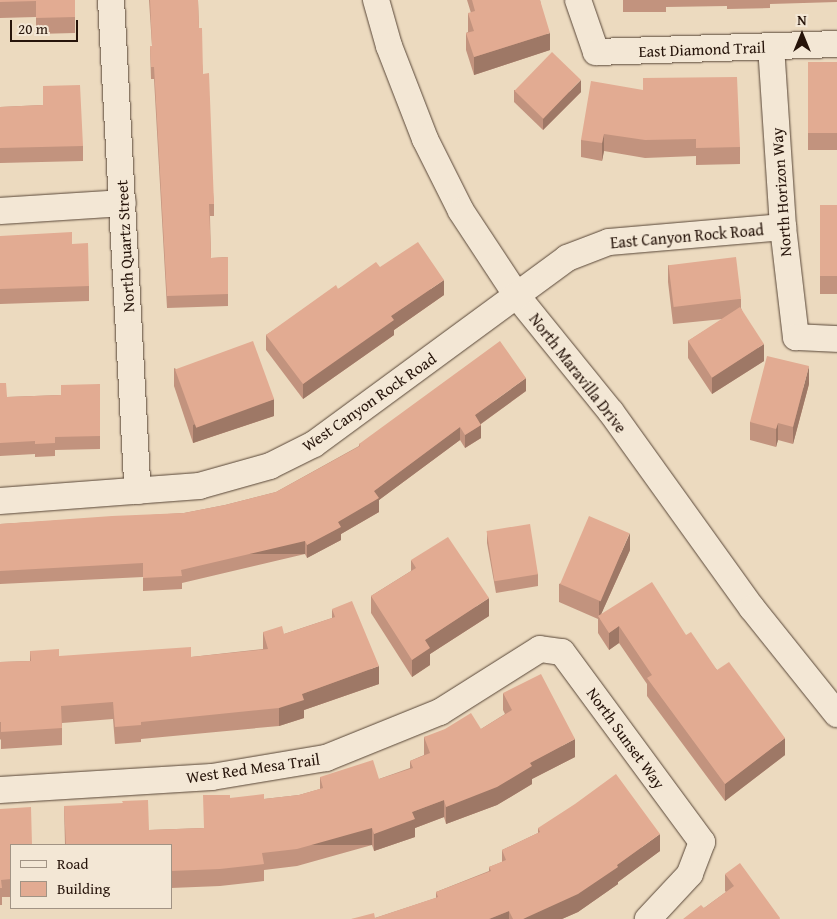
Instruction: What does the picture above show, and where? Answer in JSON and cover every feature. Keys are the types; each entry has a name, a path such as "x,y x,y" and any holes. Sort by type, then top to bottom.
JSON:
{"street":[{"name":"North Quartz Street","path":"111,0 138,491"},
{"name":"North Maravilla Drive","path":"376,0 389,46 425,139 461,211 517,296 611,412 752,608 837,714"},
{"name":"East Diamond Trail","path":"578,0 596,52 837,44"},
{"name":"North Horizon Way","path":"771,46 782,227 796,337 837,338"},
{"path":"0,211 123,204"},
{"name":"East Canyon Rock Road","path":"517,296 566,258 609,242 782,227"},
{"name":"West Canyon Rock Road","path":"0,501 199,486 270,466 314,444 517,296"},
{"name":"West Red Mesa Trail","path":"0,790 212,777 326,758 440,712 540,649"},
{"name":"North Sunset Way","path":"540,649 562,652 702,842 690,874 648,919"}],"building":[{"path":"0,0 75,0 75,17 36,18 36,1 0,2"},
{"path":"150,0 198,0 199,28 202,28 203,74 209,73 214,204 209,204 211,258 228,257 228,294 167,296 154,67 151,67"},
{"path":"472,0 540,0 550,33 474,57 466,33 474,31 468,13 475,11"},
{"path":"552,52 581,80 543,119 514,91"},
{"path":"808,62 837,62 837,133 808,133"},
{"path":"737,77 740,147 696,148 696,139 645,140 604,134 602,143 581,140 591,81 643,90 643,78"},
{"path":"80,85 83,146 0,148 0,107 43,105 43,86"},
{"path":"820,205 837,205 837,276 820,276"},
{"path":"72,232 72,244 88,243 89,286 0,289 0,236"},
{"path":"418,242 444,280 391,316 394,320 303,384 266,335 336,285 338,289 376,262 380,267"},
{"path":"736,257 741,299 674,307 669,265"},
{"path":"740,307 764,344 712,378 688,341"},
{"path":"253,341 274,399 196,428 175,369"},
{"path":"500,341 526,378 475,415 481,425 465,435 460,427 374,491 379,498 338,522 341,527 307,545 305,541 181,570 182,576 143,578 143,563 0,571 0,524 184,513 276,492 360,446 359,444"},
{"path":"767,356 809,366 793,427 778,423 776,429 750,422"},
{"path":"0,383 6,383 7,397 61,395 61,385 100,384 100,436 55,437 55,443 35,444 35,441 0,443"},
{"path":"589,516 630,533 601,601 560,584"},
{"path":"530,524 538,574 495,581 487,531"},
{"path":"448,537 489,598 425,640 430,648 412,660 371,596 416,568 411,560"},
{"path":"652,582 686,635 691,632 717,670 729,662 785,738 725,784 647,678 652,675 619,626 609,633 598,616"},
{"path":"352,601 379,666 302,694 304,700 279,708 141,722 141,725 115,727 113,702 61,706 62,728 1,732 0,662 31,661 30,651 59,649 59,656 191,647 191,657 268,649 263,632 282,626 284,634 335,617 332,609"},
{"path":"541,674 575,739 530,763 532,766 497,787 446,807 444,800 412,812 415,819 374,834 372,828 297,849 262,853 264,864 220,869 172,871 172,844 66,844 64,806 148,800 149,830 204,828 203,795 230,795 230,798 264,794 264,799 299,795 323,788 320,777 373,760 379,779 413,768 410,761 430,753 424,737 445,729 471,713 481,729 512,710 503,693"},
{"path":"616,774 660,834 617,865 618,867 578,894 523,919 513,919 509,911 489,919 351,919 374,913 375,918 438,897 436,892 491,871 489,867 506,860 502,850 540,832 538,828"},
{"path":"31,807 32,844 10,844 10,879 1,880 2,888 0,888 0,809"},
{"path":"740,863 779,919 683,919 701,905 704,908 734,886 725,874"}]}
